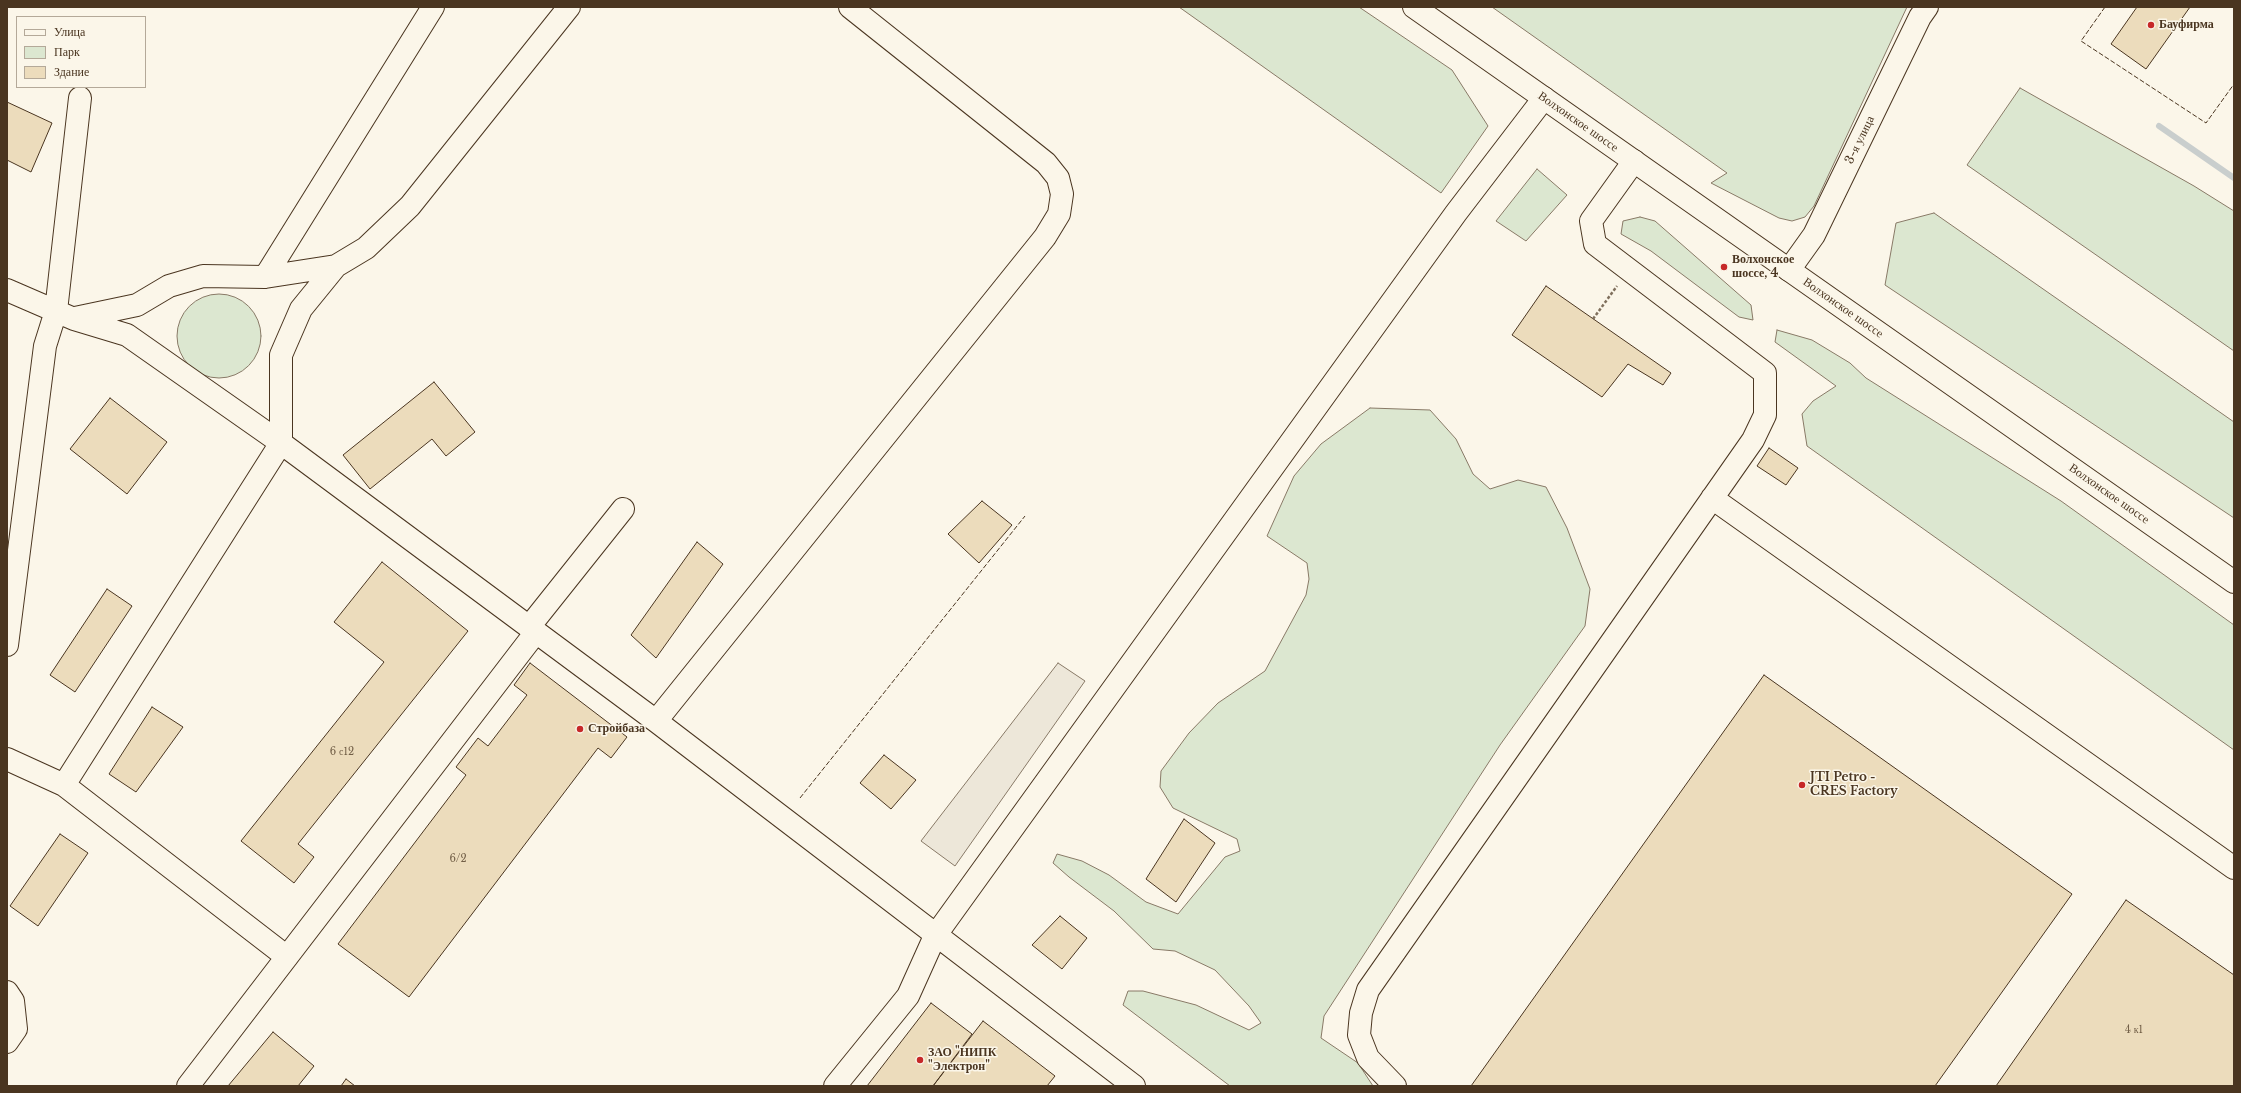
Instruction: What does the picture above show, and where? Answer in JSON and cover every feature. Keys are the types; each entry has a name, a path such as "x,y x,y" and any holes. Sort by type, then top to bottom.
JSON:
{"main road":[{"path":"265,277 433,7"},
{"path":"64,785 281,443 281,355 301,309 336,266 366,248 410,206 569,7"},
{"path":"656,721 1045,237 1059,214 1062,194 1058,178 1046,163 850,7"},
{"name":"Волхонское шоссе","path":"1414,7 2234,582"},
{"name":"3-я улица","path":"1789,270 1814,235 1920,17 1927,7"},
{"path":"7,645 45,346 65,315 80,98"},
{"path":"835,1086 908,996 935,936 1452,219 1544,98"},
{"path":"1395,1086 1368,1058 1359,1035 1361,1013 1368,990 1753,440 1765,415 1765,373 1595,244 1591,221 1634,161"},
{"path":"65,315 137,305 169,286 203,276 265,277 336,266"},
{"path":"7,290 65,315 127,335 281,443 656,721 935,936 1134,1086"},
{"path":"1712,498 2234,868"},
{"path":"188,1086 287,957 623,509"},
{"path":"7,759 64,785 287,957"},
{"path":"7,992 13,1001 16,1029 7,1042"}],"green space":[{"path":"1179,7 1359,7 1452,70 1488,126 1441,193"},
{"path":"1492,7 1907,7 1814,206 1805,217 1792,221 1779,218 1711,183 1727,173"},
{"path":"2020,88 2194,186 2234,211 2234,351 1967,165"},
{"path":"1537,169 1567,195 1526,241 1496,221"},
{"path":"1934,213 2234,422 2234,518 1885,285 1896,223"},
{"path":"1640,217 1655,221 1751,305 1753,320 1739,317 1651,251 1621,234 1623,221"},
{"path":"219,294 227,295 242,301 254,313 260,328 260,344 254,359 242,371 227,377 219,378 211,377 196,371 184,359 178,344 177,336 178,328 184,313 196,301 211,295"},
{"path":"1777,330 1812,340 1850,363 1866,378 2061,501 2234,625 2234,750 1807,446 1802,414 1813,401 1836,386 1775,342"},
{"path":"1370,408 1430,410 1456,439 1473,474 1490,489 1518,480 1546,487 1567,528 1590,589 1585,626 1500,745 1324,1016 1321,1038 1358,1063 1373,1086 1230,1086 1123,1005 1128,991 1143,991 1196,1005 1249,1030 1261,1023 1249,1006 1215,970 1175,951 1153,949 1114,911 1053,863 1057,854 1082,861 1109,875 1146,902 1178,914 1225,857 1240,851 1237,839 1173,808 1160,787 1161,771 1189,733 1218,703 1265,671 1306,595 1309,579 1307,563 1267,536 1294,476 1321,444"}],"shaded area":[{"path":"1058,663 1085,681 955,866 921,841"}],"building":[{"name":"Бауфирма","path":"2137,7 2190,7 2146,69 2111,44"},
{"path":"7,102 52,123 31,172 7,160"},
{"path":"1546,286 1671,373 1663,385 1628,364 1602,397 1512,335"},
{"path":"434,382 475,432 446,456 432,439 370,489 343,455"},
{"path":"110,398 167,442 127,494 70,449"},
{"path":"1769,448 1798,468 1786,485 1757,466"},
{"path":"982,501 1012,525 979,563 948,534"},
{"path":"697,542 723,564 656,658 631,635"},
{"path":"382,562 468,631 298,844 314,857 294,883 241,841 384,662 334,622"},
{"path":"107,589 132,606 75,692 50,675"},
{"path":"530,663 627,737 611,758 598,748 409,997 338,944 466,775 456,767 478,738 488,746 527,695 514,685"},
{"name":"JTI Petro - CRES Factory","path":"1764,675 2072,894 1935,1086 1471,1086"},
{"path":"152,707 183,727 136,792 109,774"},
{"path":"884,755 916,780 891,809 860,783"},
{"path":"1184,819 1215,843 1176,902 1146,879"},
{"path":"60,834 88,853 38,926 10,906"},
{"path":"2126,900 2234,975 2234,1086 1996,1086"},
{"path":"1060,916 1087,938 1062,969 1032,945"},
{"name":"ЗАО \"НИПК \"Электрон\"","path":"931,1003 972,1034 933,1086 867,1086"},
{"path":"983,1021 1055,1076 1047,1086 933,1086"},
{"path":"273,1032 314,1066 298,1086 228,1086"},
{"path":"346,1079 355,1086 341,1086"}],"waterway":[{"path":"2159,126 2234,178"}],"fence":[{"path":"2105,7 2081,41 2206,123 2234,84"},
{"path":"800,798 1025,516"}],"place":[{"name":"Бауфирма","path":"2151,25"},
{"name":"Волхонское шоссе, 4","path":"1724,267"},
{"name":"Стройбаза","path":"580,729"},
{"name":"JTI Petro - CRES Factory","path":"1802,785"},
{"name":"ЗАО \"НИПК \"Электрон\"","path":"920,1060"}]}
